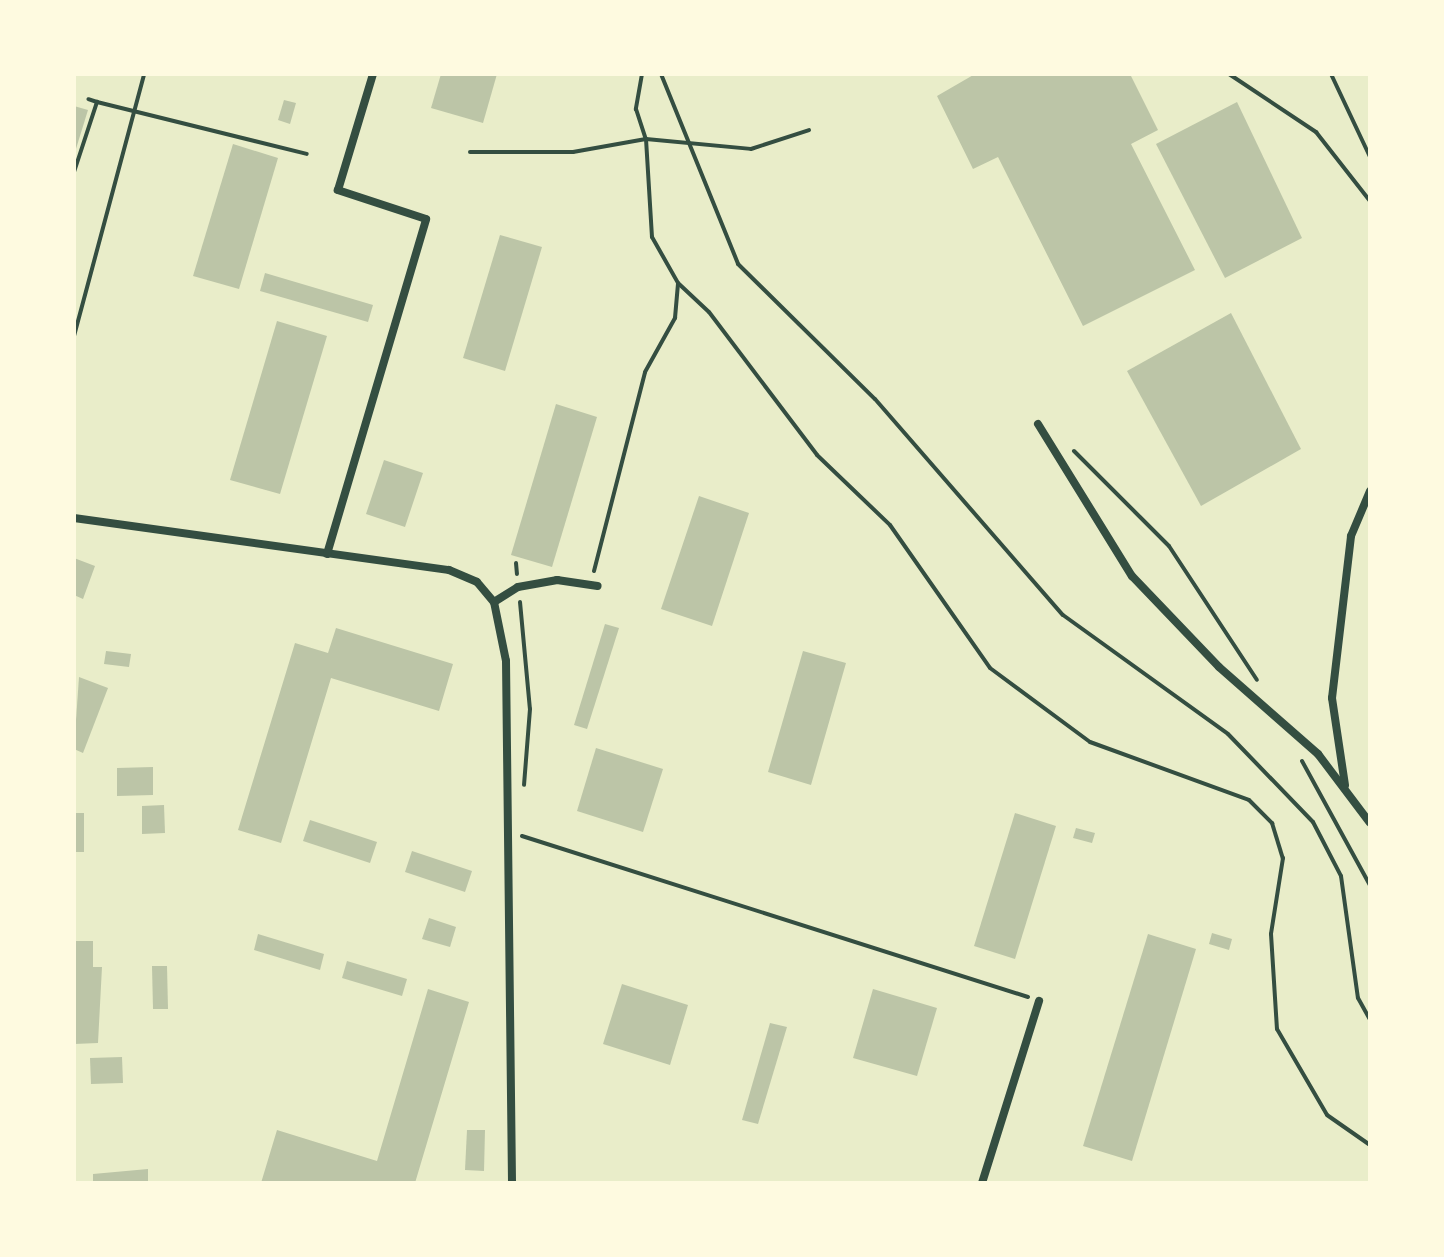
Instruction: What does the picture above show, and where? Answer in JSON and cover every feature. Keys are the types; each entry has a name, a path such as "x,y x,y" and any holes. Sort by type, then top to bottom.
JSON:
{"street":[{"path":"327,554 426,219 338,190 373,74"},
{"path":"1038,424 1132,576 1345,786 1370,823"},
{"path":"1345,786 1332,698 1351,536 1370,491"},
{"path":"74,518 449,570 477,582 494,602 506,661 512,1183"},
{"path":"494,602 518,587 557,580 594,585"},
{"path":"982,1183 1039,1001"}],"path":[{"path":"74,336 144,74"},
{"path":"661,74 738,264 875,399 1063,615 1228,734 1313,822 1341,876 1358,998 1370,1020"},
{"path":"1229,74 1316,132 1370,201"},
{"path":"1331,74 1370,157"},
{"path":"644,75 636,109 646,139 652,237 678,283 709,312 817,455 890,525 990,668 1090,742 1249,800 1272,823 1283,858 1271,934 1277,1029 1327,1115 1370,1145"},
{"path":"88,99 307,154"},
{"path":"74,172 97,102"},
{"path":"470,152 573,152 646,139 751,149 809,130"},
{"path":"594,585 645,372 675,318 678,283"},
{"path":"1071,448 1169,546 1242,646 1262,689"},
{"path":"1293,747 1370,885"},
{"path":"519,835 1039,1001"}],"building":[{"path":"441,74 497,74 483,123 431,108"},
{"path":"975,74 1130,74 1158,130 1131,144 1195,270 1083,326 998,157 973,169 937,96"},
{"path":"284,100 296,103 290,124 278,120"},
{"path":"1237,102 1302,238 1225,278 1156,144"},
{"path":"74,106 88,110 75,152 74,152"},
{"path":"233,144 278,158 239,289 193,276"},
{"path":"500,235 542,247 505,371 463,358"},
{"path":"265,273 373,305 368,322 260,291"},
{"path":"1231,313 1301,449 1201,506 1127,371"},
{"path":"277,321 327,336 280,494 230,480"},
{"path":"556,404 597,417 552,567 511,555"},
{"path":"384,460 423,473 405,527 366,514"},
{"path":"699,496 749,513 712,626 661,609"},
{"path":"74,558 95,566 83,599 74,595"},
{"path":"605,624 619,628 587,729 574,725"},
{"path":"336,628 453,664 439,711 331,678 281,843 238,830 295,643 328,653"},
{"path":"106,651 131,654 129,667 104,664"},
{"path":"803,651 846,663 811,785 768,772"},
{"path":"79,677 108,688 83,753 74,749"},
{"path":"596,748 663,769 643,832 577,811"},
{"path":"153,767 153,795 117,796 117,768"},
{"path":"164,805 165,833 142,834 142,806"},
{"path":"74,813 84,813 84,852 74,852"},
{"path":"1015,813 1056,826 1015,959 974,946"},
{"path":"310,820 377,842 370,863 303,841"},
{"path":"1076,828 1095,833 1092,843 1073,838"},
{"path":"412,851 472,871 465,892 405,872"},
{"path":"429,918 456,927 450,947 422,939"},
{"path":"1212,933 1232,939 1229,950 1209,944"},
{"path":"258,934 324,954 320,970 254,950"},
{"path":"1148,934 1196,949 1132,1161 1083,1146"},
{"path":"74,941 93,941 93,967 102,967 98,1043 74,1044"},
{"path":"347,961 407,979 402,996 342,978"},
{"path":"152,966 167,966 168,1009 153,1009"},
{"path":"622,984 688,1005 670,1065 603,1044"},
{"path":"428,989 469,1002 415,1183 261,1183 277,1130 377,1161"},
{"path":"873,989 937,1008 917,1076 853,1058"},
{"path":"770,1023 787,1027 758,1124 742,1120"},
{"path":"122,1057 123,1083 91,1084 90,1058"},
{"path":"467,1130 485,1130 484,1171 465,1170"},
{"path":"148,1169 148,1183 93,1183 93,1174"}]}
